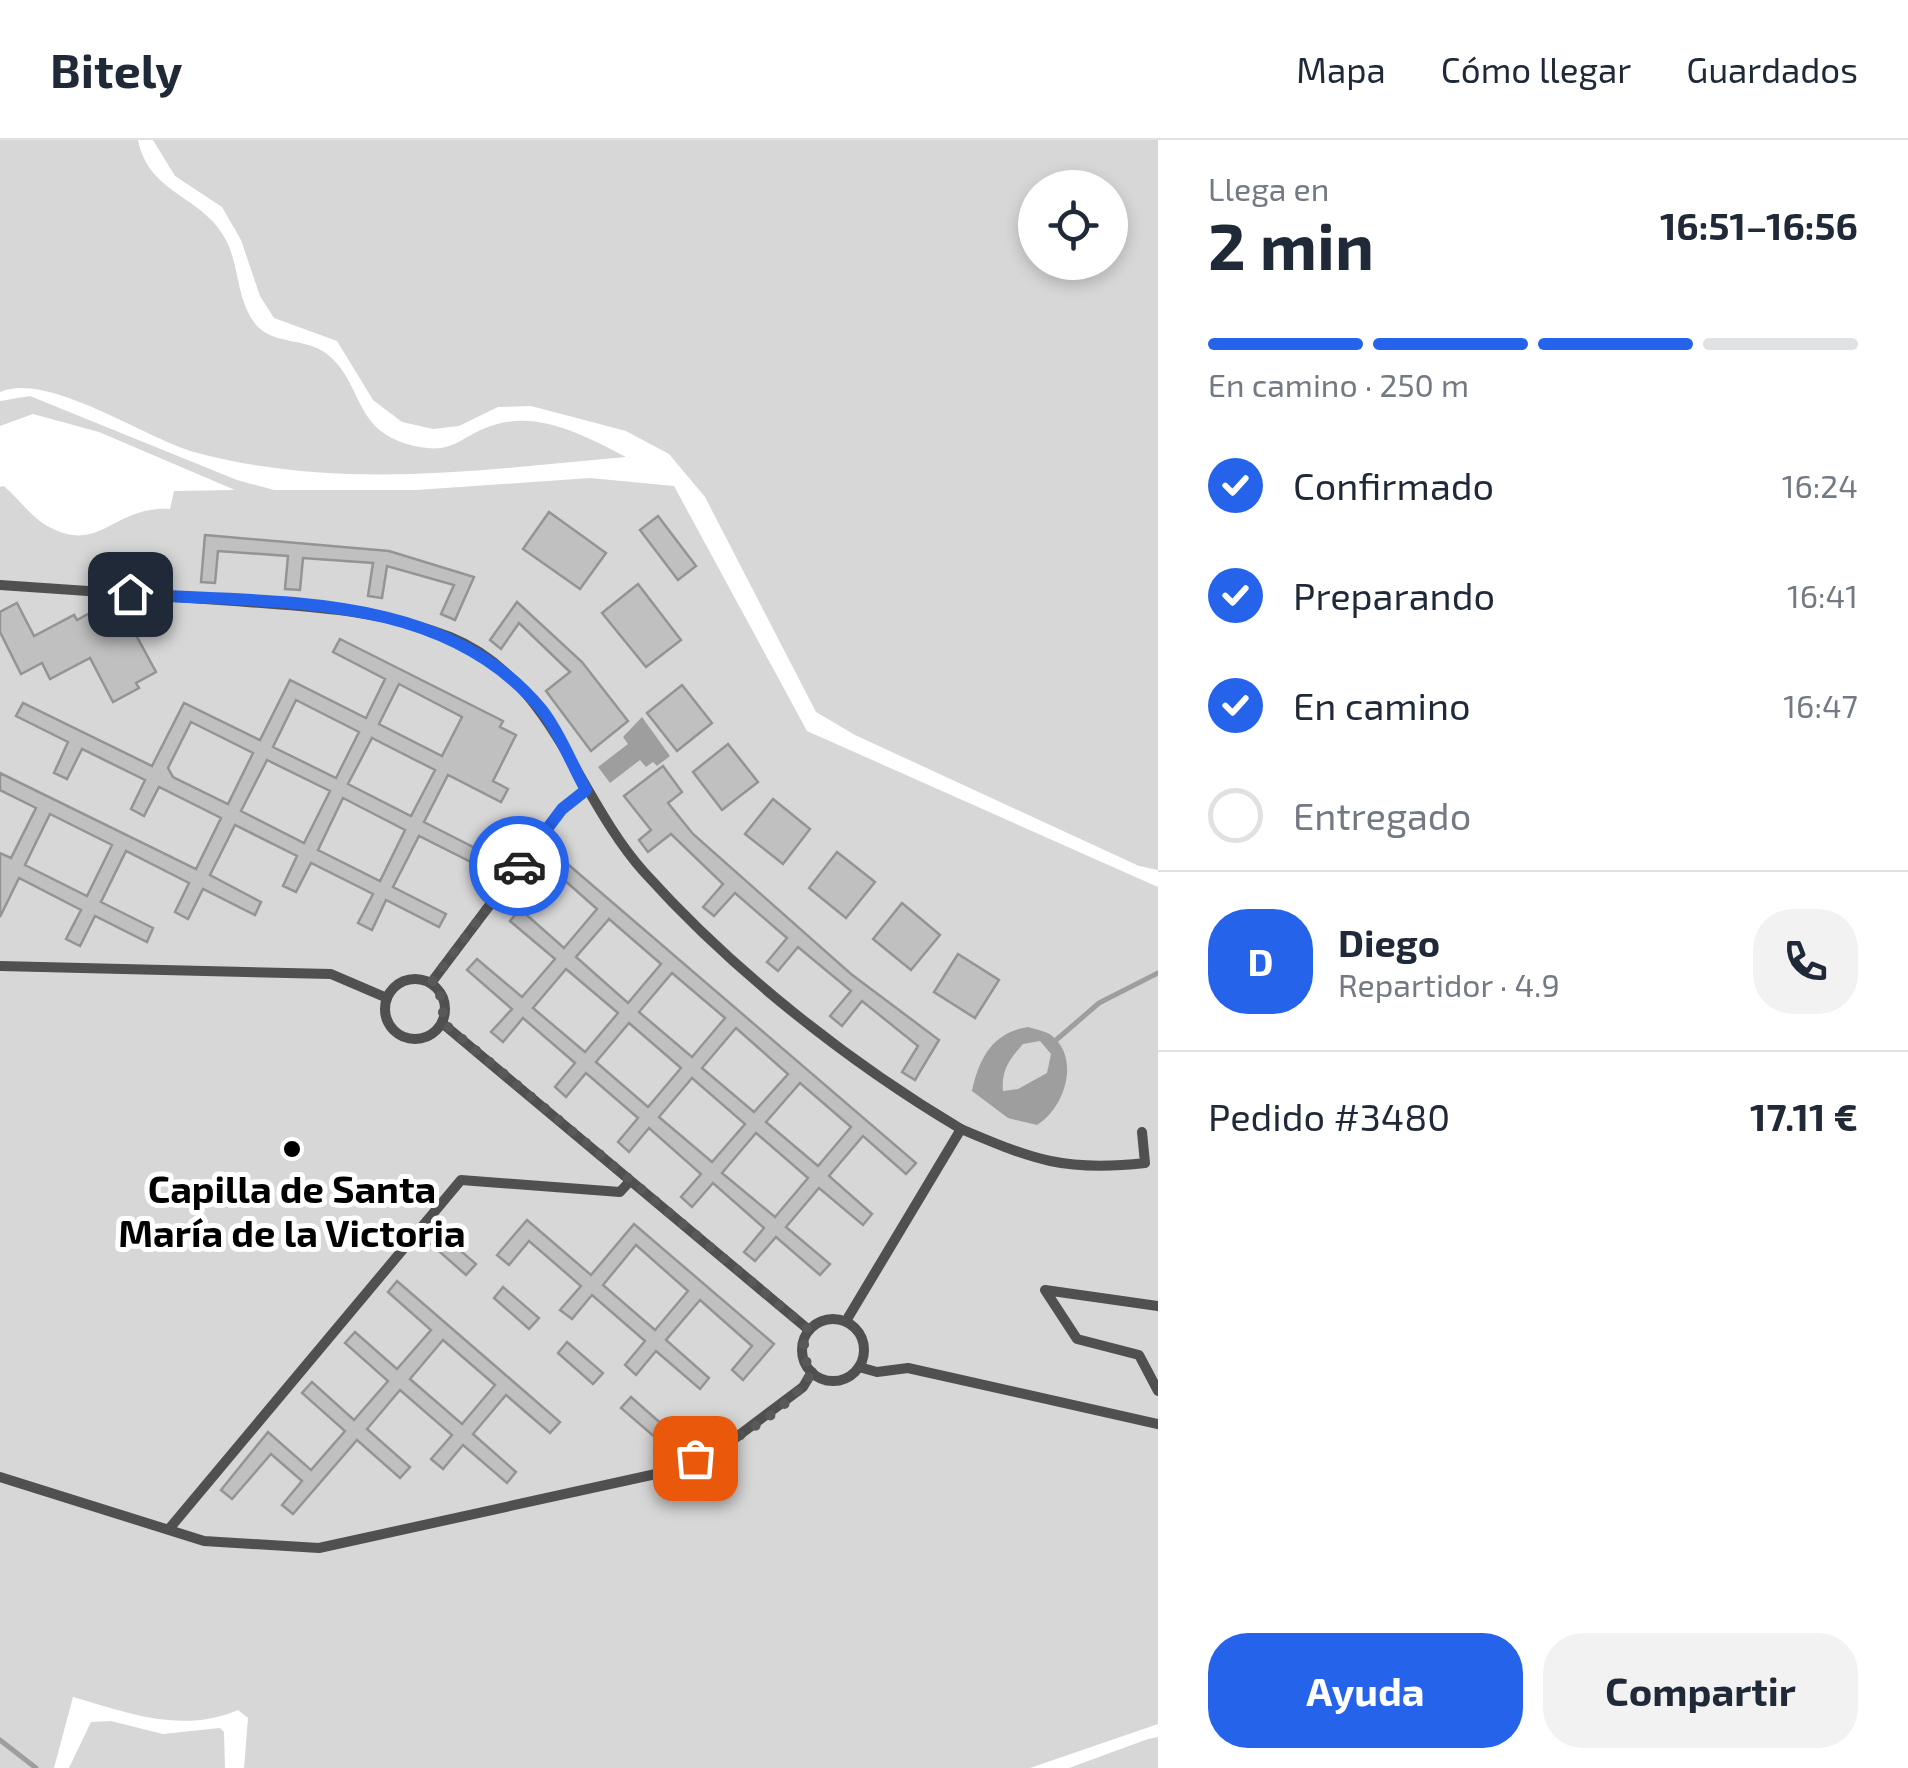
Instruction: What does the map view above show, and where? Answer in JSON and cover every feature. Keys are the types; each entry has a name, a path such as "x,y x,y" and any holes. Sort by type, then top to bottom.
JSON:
{"lane":[{"path":"0,585 369,611 453,638 504,670 544,713 586,790 642,870 705,932 862,1067 960,1129 1054,1164 1089,1169 1145,1162 1142,1132"},
{"path":"431,983 562,809 586,790"},
{"path":"0,966 330,974 387,998"},
{"path":"406,980 431,983 444,1001 442,1022 422,1038 397,1033 385,1010 387,998 406,980"},
{"path":"442,1022 809,1330"},
{"path":"422,1038 427,1052"},
{"path":"468,1062 478,1050"},
{"path":"518,1104 528,1092"},
{"path":"846,1321 960,1129"},
{"path":"569,1149 578,1135"},
{"path":"170,1529 461,1180 620,1192 630,1180"},
{"path":"1158,1306 1046,1290 1077,1339 1139,1355 1158,1391"},
{"path":"846,1321 820,1322 809,1330 802,1344 804,1359 812,1372 837,1381 860,1367 877,1372 908,1368 1158,1424"},
{"path":"846,1321 864,1341 860,1367"},
{"path":"0,1477 204,1540 319,1548 665,1472 726,1445 803,1387 812,1372"}],"shaded area":[{"path":"0,140 138,140 153,172 204,213 226,240 245,306 257,326 273,336 327,354 340,367 372,422 385,434 402,442 436,448 450,446 502,423 538,422 574,432 626,457 409,474 301,471 194,452 69,398 43,391 20,388 0,392"},
{"path":"153,140 1158,140 1158,870 1139,866 855,735 816,712 705,497 669,454 626,431 531,406 498,407 459,426 433,429 402,422 373,400 337,341 274,318 260,296 241,240 222,207 175,176"},
{"path":"30,396 237,480 274,490 416,490 590,478 674,486 807,731 1158,887 1158,1724 1030,1768 244,1768 248,1718 238,1710 217,1717 176,1721 73,1697 54,1768 0,1768 0,487 4,486 44,524 79,535 93,533 134,514 170,509 174,491 235,490 99,432 33,414 0,426 0,401"},
{"path":"642,717 670,756 657,766 653,762 646,767 640,760 610,783 598,767 628,744 623,737"},
{"path":"1028,1027 1049,1034 1065,1056 1062,1095 1037,1125 1008,1118 972,1091 989,1049 1005,1034","holes":["1040,1041 1051,1054 1047,1073 1018,1089 1003,1091 1007,1065 1023,1044"]},
{"path":"111,1721 163,1734 220,1728 224,1732 225,1768 69,1768 91,1722"},
{"path":"1158,1737 1158,1768 1069,1768 1148,1739"}],"building":[{"path":"549,512 606,553 580,589 523,549"},
{"path":"658,516 696,566 678,580 640,530"},
{"path":"205,535 389,551 474,577 455,620 441,614 454,585 387,566 382,598 368,596 373,563 303,558 300,590 285,589 288,556 218,551 215,583 201,582"},
{"path":"638,584 681,640 646,667 602,613"},
{"path":"517,602 582,662 628,721 591,751 546,691 570,672 519,623 501,649 490,640"},
{"path":"17,603 34,636 74,615 77,620 97,609 103,621 123,611 156,672 136,683 139,688 113,702 90,658 50,679 42,663 21,674 0,632 0,612"},
{"path":"340,639 503,721 500,727 516,735 493,781 508,789 501,802 448,775 424,822 477,849 471,862 419,836 393,887 446,914 439,927 386,900 372,930 358,923 373,894 311,863 296,892 283,886 297,856 235,825 210,875 261,902 255,915 203,889 188,919 175,912 189,883 126,851 101,902 153,928 147,942 95,916 80,946 66,939 81,910 19,878 0,917 0,853 11,858 36,808 0,790 0,773 196,869 221,818 159,787 144,816 131,809 145,780 82,749 67,779 54,773 68,742 16,716 23,703 152,766 184,703 260,740 290,680 366,718 385,679 333,652","holes":["399,684 462,717 442,756 379,724","296,700 359,732 336,778 273,747","191,722 253,753 228,804 173,777 168,768","372,738 435,770 411,816 348,784","267,760 330,791 304,843 241,811","343,798 405,830 380,881 318,850","50,814 112,845 87,896 25,865"]},
{"path":"682,685 712,723 677,751 647,713"},
{"path":"728,744 758,782 722,810 693,772"},
{"path":"663,766 682,792 668,803 693,834 851,974 939,1040 915,1080 902,1072 918,1046 862,1001 842,1026 830,1016 851,991 798,947 778,971 767,962 787,938 735,893 714,916 703,907 723,884 671,834 648,852 639,840 651,830 624,796"},
{"path":"773,799 810,829 783,864 745,834"},
{"path":"837,852 875,882 846,918 809,888"},
{"path":"563,860 916,1163 906,1174 863,1136 829,1176 872,1214 863,1225 819,1188 786,1227 830,1264 820,1275 776,1237 755,1261 744,1252 764,1228 713,1183 692,1207 681,1197 701,1174 649,1128 629,1152 618,1142 638,1118 586,1073 566,1097 555,1087 575,1063 523,1018 503,1042 491,1032 512,1009 467,970 477,959 522,997 555,959 510,921 520,909 564,948 597,909 554,871","holes":["609,919 661,964 628,1003 576,957","566,969 618,1013 585,1052 533,1008","672,973 725,1018 692,1057 639,1012","629,1023 681,1068 648,1107 596,1062","736,1028 788,1074 754,1112 702,1068","692,1078 745,1124 712,1162 659,1117","800,1083 851,1127 818,1166 766,1122","756,1133 808,1178 775,1217 722,1173"]},
{"path":"902,903 940,935 911,970 873,939"},
{"path":"958,954 999,980 975,1018 934,992"},
{"path":"527,1220 591,1275 634,1224 774,1344 743,1380 732,1370 752,1346 700,1300 666,1340 709,1378 700,1389 656,1351 636,1375 625,1365 645,1341 592,1295 572,1319 560,1310 581,1286 529,1241 509,1265 497,1255","holes":["636,1245 688,1291 655,1330 603,1285"]},
{"path":"440,1233 476,1264 466,1275 431,1244"},
{"path":"397,1281 560,1422 550,1433 506,1395 473,1434 516,1472 507,1483 463,1445 443,1469 431,1459 452,1435 400,1390 367,1429 410,1467 400,1478 357,1440 293,1514 282,1505 302,1481 271,1454 232,1499 221,1490 268,1432 311,1470 345,1431 302,1393 312,1382 354,1420 388,1381 345,1343 355,1332 397,1369 431,1330 388,1292","holes":["443,1340 495,1385 462,1424 410,1379"]},
{"path":"503,1287 539,1318 529,1329 494,1298"},
{"path":"567,1342 603,1373 593,1384 558,1353"},
{"path":"631,1397 666,1428 657,1439 621,1408"}],"waterway":[{"path":"1055,1041 1099,1003 1158,973"},
{"path":"0,1740 36,1768"}],"way so far":[{"path":"519,866 431,983 444,1001 442,1022 809,1330 802,1344 804,1359 812,1372 803,1387 726,1445 695,1458"}],"place":[{"name":"Capilla de Santa María de la Victoria","path":"292,1149"}],"route":[{"path":"130,594 369,611 453,638 504,670 544,713 586,790 562,809 519,866"}]}
